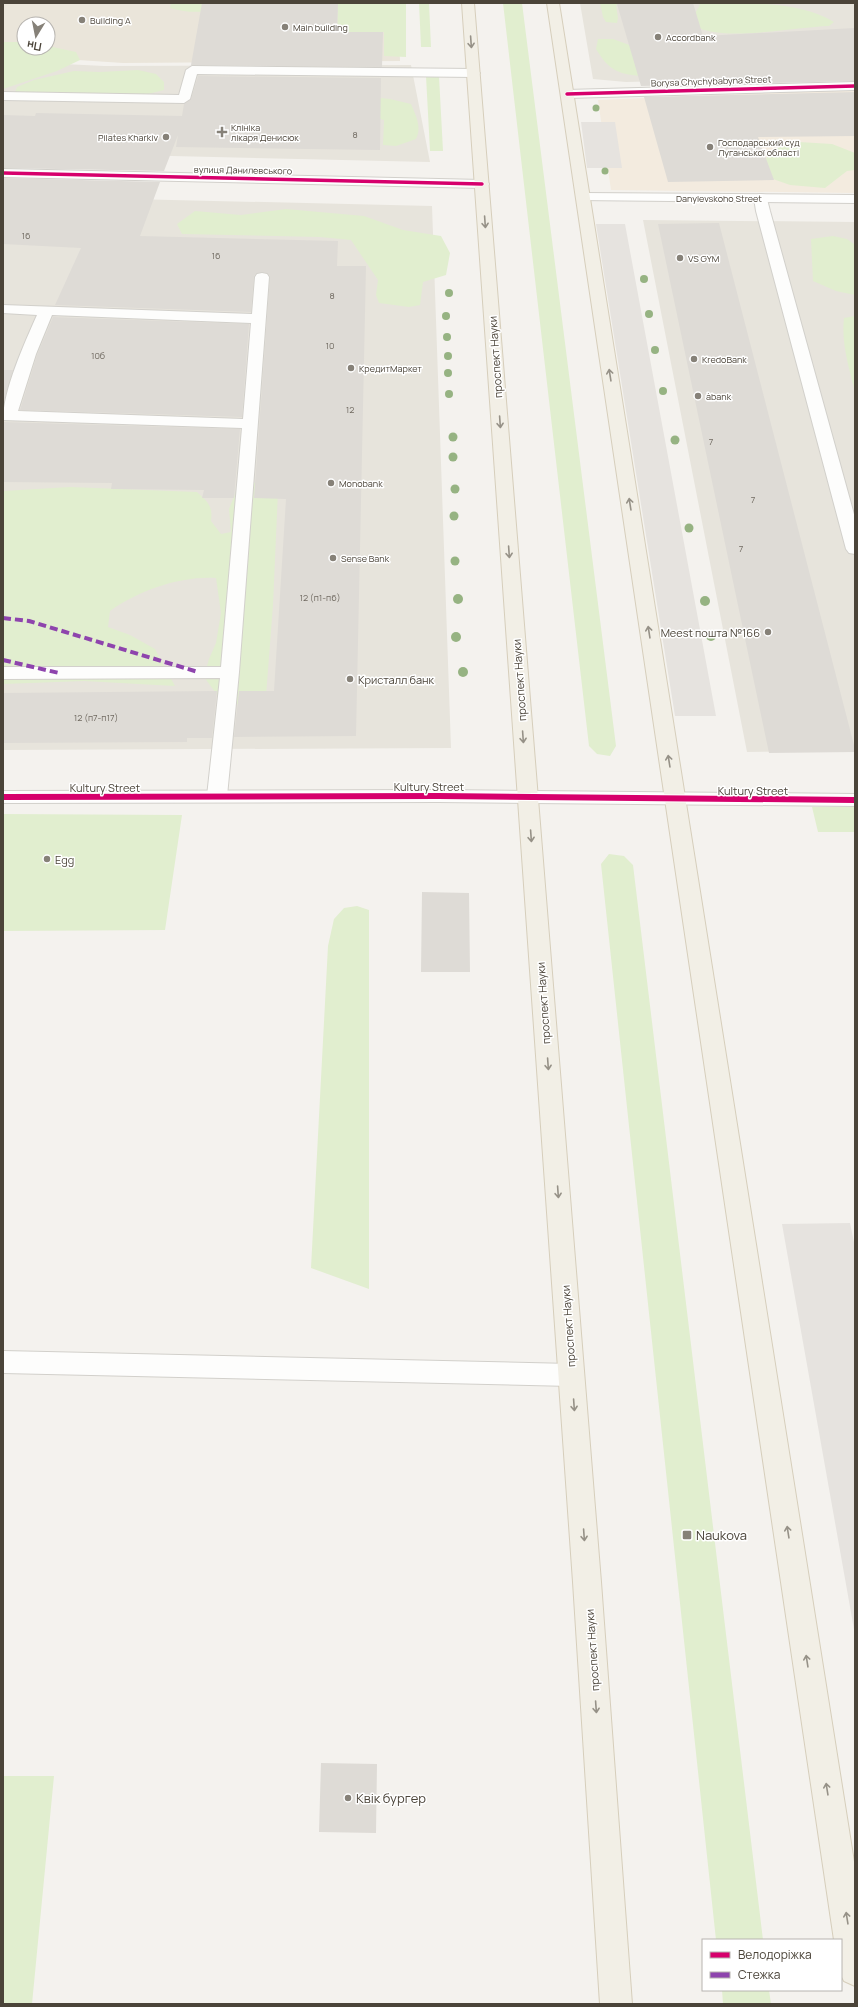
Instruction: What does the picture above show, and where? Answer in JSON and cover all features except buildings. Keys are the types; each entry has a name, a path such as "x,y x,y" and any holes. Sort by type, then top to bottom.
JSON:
{"main road":[{"name":"проспект Науки","path":"468,3 571,1375 616,2004"},
{"path":"553,3 855,1970"}],"street":[{"path":"3,96 184,99 192,70 474,73"},
{"name":"Borysa Chychybabyna Street","path":"567,94 855,86"},
{"name":"вулиця Данилевського","path":"3,173 482,184"},
{"name":"Danylevskoho Street","path":"583,197 855,199"},
{"path":"761,198 763,211 855,549"},
{"path":"217,796 230,672 262,277"},
{"path":"3,309 259,318"},
{"path":"46,311 28,354 6,415 250,424"},
{"path":"3,673 230,672"},
{"name":"Kultury Street","path":"3,797 528,797 855,800"},
{"path":"3,1362 571,1375"}],"shaded area":[{"path":"3,3 398,3 400,61 123,63 18,56 56,56 56,16 16,16 16,56 3,55"},
{"path":"580,3 855,3 855,76 626,82 593,79"},
{"path":"3,61 104,66 411,65 430,162 3,152"},
{"path":"855,89 855,193 611,190 598,100"},
{"path":"581,122 615,122 622,168 587,168"},
{"path":"3,196 432,206 451,748 3,750"},
{"path":"643,220 855,222 855,751 747,752"},
{"path":"596,224 625,224 716,716 675,716"},
{"path":"850,1223 855,1247 855,1635 782,1224"}],"green space":[{"path":"171,3 235,3 218,9 195,12 170,8"},
{"path":"338,3 406,3 406,57 384,56 384,32 337,32"},
{"path":"419,3 429,3 431,47 421,47"},
{"path":"503,3 522,3 616,746 610,756 597,754 589,746"},
{"path":"600,3 634,3 616,5 618,18 617,23 606,22 603,17"},
{"path":"700,3 752,3 787,6 820,15 834,22 829,26 762,32 712,32 699,28 695,13"},
{"path":"598,39 613,39 632,46 640,76 625,74 609,66 596,49"},
{"path":"3,42 16,42 16,56 56,56 56,48 76,52 80,60 57,71 3,89"},
{"path":"138,70 156,74 164,82 164,90 148,94 13,98 17,87 34,80 74,71 100,72"},
{"path":"426,76 439,76 443,151 430,151"},
{"path":"371,97 390,99 411,104 418,126 418,135 416,139 396,146 383,145 384,120 364,115"},
{"path":"799,142 832,144 855,153 855,170 847,171 825,188 790,185 773,179 765,161 768,156 779,147"},
{"path":"286,209 364,216 403,230 441,236 450,253 446,275 423,282 420,305 409,307 379,303 376,295 378,280 351,240 320,237 182,234 177,224 195,211 241,215"},
{"path":"833,236 847,239 855,245 855,295 836,291 813,281 811,239"},
{"path":"855,316 855,392 846,355 843,327 844,318"},
{"path":"265,482 278,491 273,605 265,709 256,712 218,696 204,677 209,659 216,643 221,613 216,578 188,579 161,586 134,597 110,611 108,627 130,635 155,649 175,686 84,681 3,684 3,491 70,487 197,492 209,505 211,521 221,534 231,532 229,509 239,484"},
{"path":"812,807 855,807 855,832 818,832"},
{"path":"3,814 182,815 165,930 3,931"},
{"path":"609,854 624,856 633,865 763,1939 716,1939 601,864"},
{"path":"357,906 369,910 369,1289 311,1268 328,946 334,919 344,908"},
{"path":"3,1776 54,1776 32,2004 3,2004"},
{"path":"722,1991 769,1991 771,2004 723,2004"}],"marked path":[{"path":"3,618 29,621 198,672"},
{"path":"3,660 59,673"}],"cycle path":[{"path":"567,94 855,86"},
{"path":"3,173 482,184"},
{"path":"3,797 438,796 855,800"}],"place":[{"name":"Building A","path":"82,20"},
{"name":"Main building","path":"285,27"},
{"name":"Accordbank","path":"658,37"},
{"name":"Клініка лікаря Денисюк","path":"222,132"},
{"name":"Pilates Kharkiv","path":"166,137"},
{"name":"Господарський суд Луганської області","path":"710,147"},
{"name":"VS GYM","path":"680,258"},
{"name":"KredoBank","path":"694,359"},
{"name":"КредитМаркет","path":"351,368"},
{"name":"àbank","path":"698,396"},
{"name":"Monobank","path":"331,483"},
{"name":"Sense Bank","path":"333,558"},
{"name":"Meest пошта №166","path":"768,632"},
{"name":"Кристалл банк","path":"350,679"},
{"name":"Egg","path":"47,859"},
{"name":"Naukova","path":"687,1535"},
{"name":"Квік бургер","path":"348,1798"}]}
